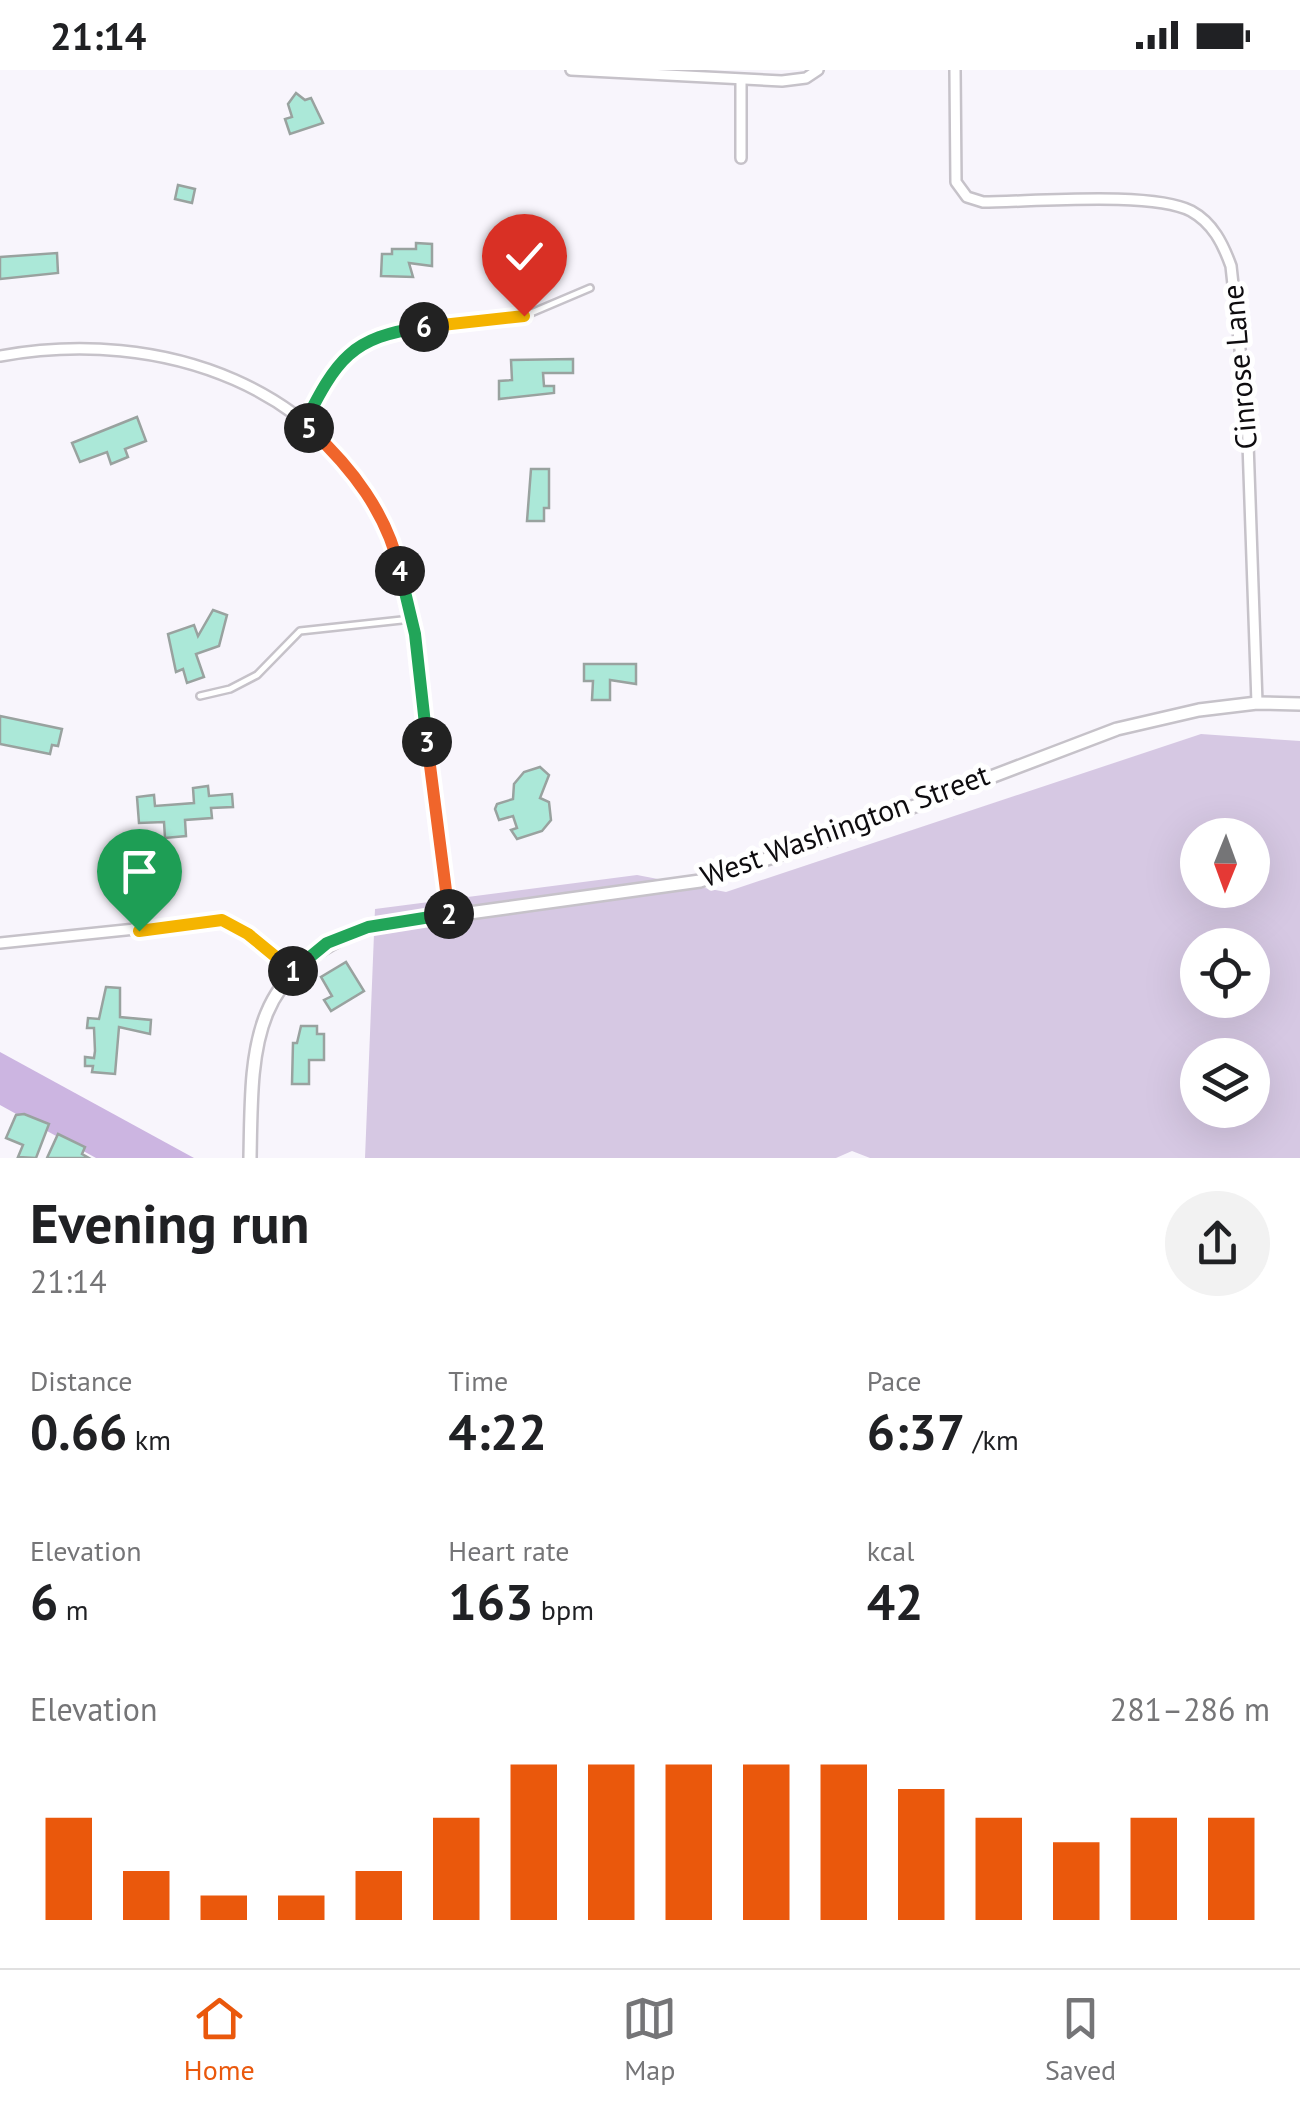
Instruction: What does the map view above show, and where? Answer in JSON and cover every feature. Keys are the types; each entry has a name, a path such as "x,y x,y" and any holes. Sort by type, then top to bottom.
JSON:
{"street":[{"path":"570,70 782,81 817,72"},
{"name":"Cinrose Lane","path":"955,70 956,182 967,196 983,202 1154,203 1189,210 1209,224 1224,247 1230,266 1247,414 1257,703"},
{"path":"741,80 742,158"},
{"path":"0,356 50,347 139,350 211,367 291,411 349,465 396,550 412,619 450,916"},
{"name":"West Washington Street","path":"250,1158 256,1042 264,1016 291,972 327,943 368,927 700,881 828,839 1117,729 1199,710 1257,703 1300,704"},
{"path":"0,943 222,920 248,934 291,972"}],"lane":[{"path":"304,424 336,368 354,346 381,333 524,316 590,288"},
{"path":"200,696 230,689 257,675 300,631 412,619"}],"shaded area":[{"path":"1201,734 1300,741 1300,1158 870,1158 852,1151 836,1158 365,1158 375,909 637,875 726,892"},
{"path":"0,1052 194,1158 96,1158 0,1105"}],"building":[{"path":"296,93 305,100 311,98 323,123 290,134 285,119 292,117 288,104"},
{"path":"178,185 195,189 192,203 175,199"},
{"path":"553,235 553,258 531,261 528,239"},
{"path":"416,243 432,244 432,266 409,263 413,277 381,276 382,254 392,254 392,249 416,249"},
{"path":"57,253 58,273 0,279 0,257"},
{"path":"573,359 573,373 543,373 544,386 554,386 554,393 499,399 499,381 512,380 511,360"},
{"path":"137,417 146,441 125,449 128,457 111,464 107,452 80,462 72,443"},
{"path":"531,469 549,469 549,508 544,508 544,521 527,521"},
{"path":"213,610 227,615 219,646 196,654 204,677 187,683 183,669 176,672 168,634 194,625 198,636"},
{"path":"584,664 636,664 636,684 610,680 610,700 592,700 593,681 584,681"},
{"path":"0,716 62,729 58,746 52,745 50,754 0,744"},
{"path":"540,767 549,775 540,798 549,802 551,820 542,831 517,839 511,830 517,828 513,816 499,820 495,809 497,804 513,799 514,784 524,772"},
{"path":"208,786 209,796 232,794 233,807 211,808 212,818 185,820 186,836 165,838 164,822 139,823 137,797 154,795 155,806 194,803 193,788"},
{"path":"346,962 364,991 331,1011 324,1000 332,996 321,977"},
{"path":"106,987 120,988 120,1017 151,1020 150,1034 119,1027 115,1074 92,1072 93,1066 85,1066 85,1057 94,1058 95,1051 94,1028 87,1028 88,1018 99,1019"},
{"path":"301,1026 317,1026 317,1034 324,1034 324,1060 309,1060 309,1084 292,1084 293,1043 297,1043"},
{"path":"24,1114 49,1124 36,1158 18,1157 23,1145 6,1138 16,1115"},
{"path":"58,1134 85,1147 82,1154 89,1158 47,1158"}],"route":[{"path":"139,931 222,920 248,934 291,972 327,943 368,927 450,916 415,634 396,550 349,465 304,424 327,378 354,346 381,333 524,316"}]}
